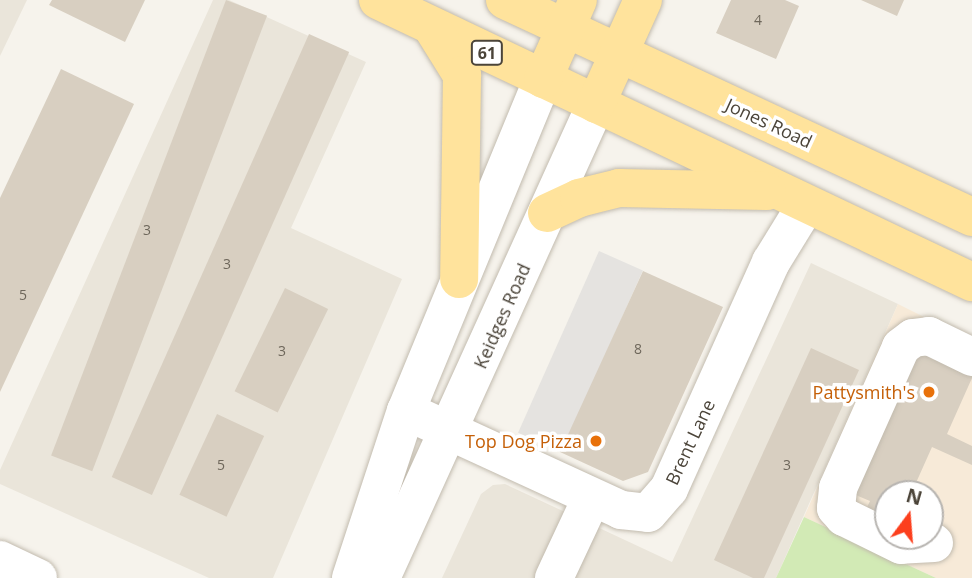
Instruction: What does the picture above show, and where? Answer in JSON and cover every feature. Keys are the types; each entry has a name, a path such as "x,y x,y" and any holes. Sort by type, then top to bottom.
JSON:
{"main road":[{"name":"61","path":"378,0 596,104"},
{"name":"Jones Road","path":"505,0 572,14 619,53 972,217"},
{"name":"Keidges Road","path":"596,104 643,0"},
{"path":"543,79 572,14"},
{"path":"432,27 462,75 459,279"},
{"path":"596,104 972,282"},
{"path":"547,213 579,198 619,188 793,198"}],"street":[{"path":"351,578 406,411 543,79"},
{"name":"Keidges Road","path":"381,578 450,432 596,104"},
{"name":"Brent Lane","path":"406,411 592,497 636,514 659,505 771,262 793,198"},
{"path":"874,532 844,517 836,508 838,488 901,347 913,338 929,336 972,357"},
{"path":"561,564 592,497"},
{"path":"0,560 38,578"}],"shaded area":[{"path":"0,0 27,0 0,56"},
{"path":"213,0 229,0 366,62 291,228 402,279 273,578 209,578 0,484 0,470"},
{"path":"599,251 643,271 562,452 518,433"},
{"path":"811,263 898,304 776,578 442,578 481,494 493,485 505,484 672,562"},
{"path":"898,304 972,341 972,578 936,578 875,550 944,550 944,480 874,480 874,549 804,517"}],"green space":[{"path":"804,517 936,578 776,578"}],"building":[{"path":"52,0 145,0 125,42 49,5"},
{"path":"226,0 267,16 92,471 51,456"},
{"path":"731,0 785,0 799,6 776,59 716,33"},
{"path":"861,0 904,0 897,16"},
{"path":"309,34 349,52 152,495 112,477"},
{"path":"61,69 134,104 0,392 0,198"},
{"path":"643,271 723,307 648,472 623,481 560,452"},
{"path":"285,288 328,309 278,412 235,391"},
{"path":"936,347 972,363 972,378 947,434 972,446 972,465 932,447 917,480 874,480 874,521 862,518 870,501 846,491 908,355"},
{"path":"811,348 859,370 764,578 753,578 714,560"},
{"path":"217,414 264,436 227,517 179,495"}],"place":[{"name":"Pattysmith's","path":"929,392"},
{"name":"Top Dog Pizza","path":"596,441"}]}
